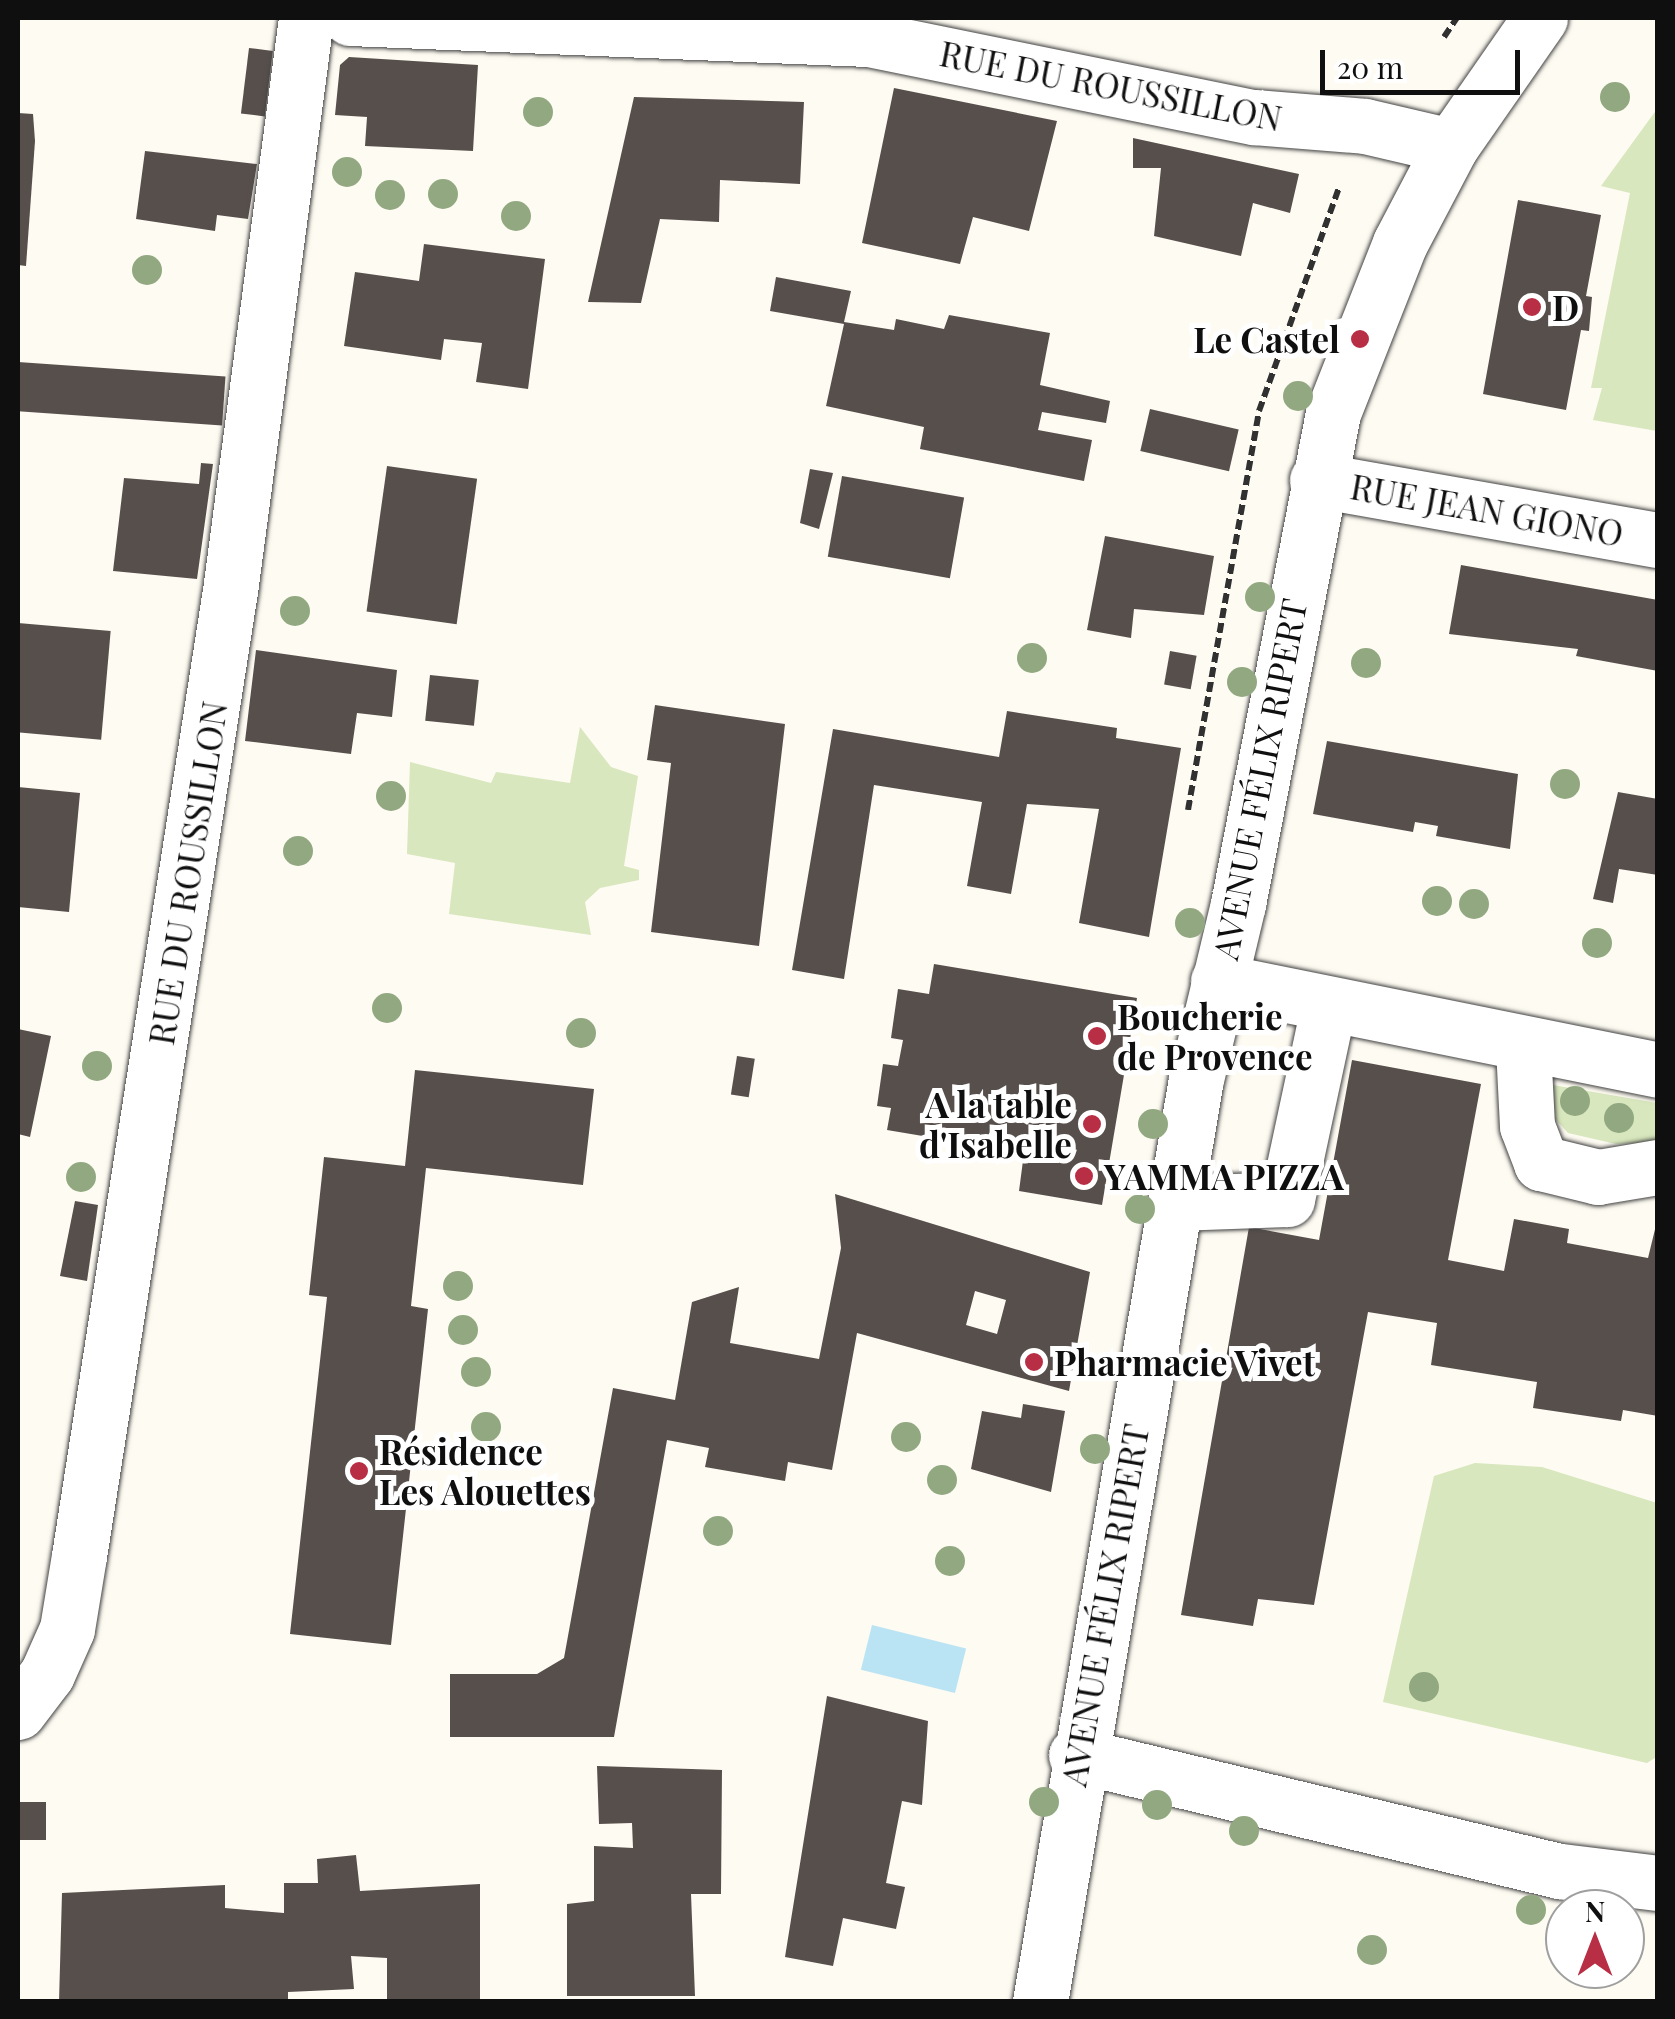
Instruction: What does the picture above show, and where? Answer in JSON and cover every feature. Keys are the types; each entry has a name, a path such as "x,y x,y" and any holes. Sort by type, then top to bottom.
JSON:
{"street":[{"name":"RUE DU ROUSSILLON","path":"18,1712 47,1674 66,1629 80,1556 230,591 306,18"},
{"name":"RUE DU ROUSSILLON","path":"350,18 869,39 1254,117 1365,126 1451,146"},
{"name":"AVENUE FÉLIX RIPERT","path":"1040,2002 1076,1755 1175,1203 1317,480 1360,338 1451,146 1540,18"},
{"name":"RUE JEAN GIONO","path":"1317,480 1658,540"},
{"path":"1218,981 1328,1008 1658,1070"},
{"path":"1175,1203 1287,1200 1328,1008"},
{"path":"1523,1047 1527,1126 1541,1163 1598,1177 1658,1168"},
{"path":"1076,1755 1560,1871 1658,1884"}],"path":[{"path":"1439,46 1458,18"}],"green space":[{"path":"1657,109 1658,431 1593,420 1602,388 1591,388 1630,193 1601,186"},
{"path":"580,727 611,767 638,776 624,866 639,870 639,880 600,888 585,902 591,935 449,914 455,863 407,854 410,762 491,783 496,772 570,783"},
{"path":"1547,1084 1657,1103 1657,1142 1616,1144 1568,1133 1545,1108"},
{"path":"1475,1463 1542,1467 1657,1503 1658,1756 1647,1763 1383,1702 1434,1476"}],"water":[{"path":"872,1625 966,1648 955,1693 861,1670"}],"building":[{"path":"249,48 273,51 265,116 241,114"},
{"path":"349,57 478,65 473,151 365,146 367,117 335,115 340,65"},
{"path":"894,88 1057,121 1029,231 973,217 960,264 862,243"},
{"path":"634,97 804,102 800,184 720,180 719,222 660,219 641,303 588,302"},
{"path":"18,113 33,114 35,141 26,266 18,265"},
{"path":"1133,138 1299,174 1290,213 1253,203 1241,256 1154,236 1161,168 1133,168"},
{"path":"145,151 257,164 248,219 217,215 215,231 136,219"},
{"name":"D","path":"1518,200 1601,215 1586,296 1592,297 1589,331 1581,330 1566,410 1483,394"},
{"path":"424,244 545,259 528,389 476,382 482,343 444,339 441,360 344,346 355,272 419,281"},
{"path":"776,277 851,291 844,322 894,330 896,319 944,329 949,315 1050,333 1040,385 1110,401 1106,423 1042,412 1038,430 1092,440 1084,481 920,449 924,427 826,406 844,324 770,311"},
{"path":"18,362 225,377 222,425 18,411"},
{"path":"1150,409 1239,429 1229,471 1140,451"},
{"path":"201,463 213,464 197,579 113,571 124,478 199,484"},
{"path":"387,466 477,479 457,624 367,612"},
{"path":"810,469 833,473 819,529 800,523"},
{"path":"842,476 964,498 950,578 828,557"},
{"path":"1105,536 1214,556 1204,615 1134,609 1131,638 1087,630"},
{"path":"1461,565 1658,600 1658,671 1576,656 1578,649 1449,634"},
{"path":"18,623 111,631 101,740 18,732"},
{"path":"256,650 397,670 392,717 357,713 351,754 245,741"},
{"path":"1170,651 1197,656 1191,689 1164,684"},
{"path":"430,675 479,680 474,726 425,721"},
{"path":"655,705 785,724 759,946 651,932 671,763 647,760"},
{"path":"1007,711 1117,728 1116,738 1181,748 1149,937 1079,923 1099,809 1027,804 1011,894 967,886 982,802 874,785 844,979 792,970 833,729 999,757"},
{"path":"1327,741 1518,774 1510,849 1436,836 1438,826 1415,822 1413,832 1313,814"},
{"path":"18,787 80,793 69,912 18,907"},
{"path":"1618,792 1658,799 1658,875 1619,869 1613,903 1593,899"},
{"path":"934,964 1137,998 1102,1205 1019,1191 1024,1153 887,1130 891,1108 877,1106 883,1064 898,1066 903,1040 891,1038 898,989 929,994"},
{"path":"18,1029 51,1036 30,1137 18,1134"},
{"path":"737,1056 755,1059 749,1097 731,1095"},
{"path":"1352,1060 1481,1084 1448,1260 1504,1271 1514,1219 1569,1229 1567,1243 1648,1258 1658,1217 1658,1416 1623,1410 1621,1421 1533,1408 1537,1382 1431,1365 1437,1323 1368,1312 1314,1605 1258,1599 1253,1626 1181,1615 1249,1227 1319,1240"},
{"name":"Résidence Les Alouettes","path":"415,1070 594,1089 583,1185 426,1168 411,1306 428,1309 391,1645 290,1634 327,1297 309,1295 324,1157 405,1166"},
{"path":"835,1194 1090,1272 1069,1391 857,1333 832,1470 788,1462 785,1481 705,1467 709,1448 667,1440 614,1737 450,1737 450,1674 537,1674 564,1658 613,1388 675,1400 692,1302 739,1287 730,1343 819,1359 841,1248","holes":["975,1291 1006,1300 997,1334 966,1325"]},
{"path":"75,1201 98,1205 87,1281 60,1276"},
{"path":"1023,1404 1065,1411 1051,1492 971,1469 982,1411 1021,1418"},
{"path":"827,1696 928,1721 922,1805 902,1801 886,1883 905,1887 896,1929 843,1918 833,1966 785,1957"},
{"path":"597,1766 722,1770 721,1894 691,1894 695,1996 567,1996 567,1904 594,1901 594,1846 633,1848 632,1823 599,1824"},
{"path":"18,1802 46,1802 46,1840 18,1840"},
{"path":"356,1855 360,1891 480,1884 480,2002 387,2002 387,1958 351,1956 354,1989 288,1992 288,2002 59,2002 62,1893 225,1885 225,1908 284,1913 284,1883 318,1883 317,1859"}],"place":[{"name":"D","path":"1532,307"},
{"name":"Le Castel","path":"1360,339"},
{"name":"Boucherie de Provence","path":"1097,1036"},
{"name":"A la table d'Isabelle","path":"1092,1124"},
{"name":"YAMMA PIZZA","path":"1084,1176"},
{"name":"Pharmacie Vivet","path":"1034,1362"},
{"name":"Résidence Les Alouettes","path":"359,1471"}]}
